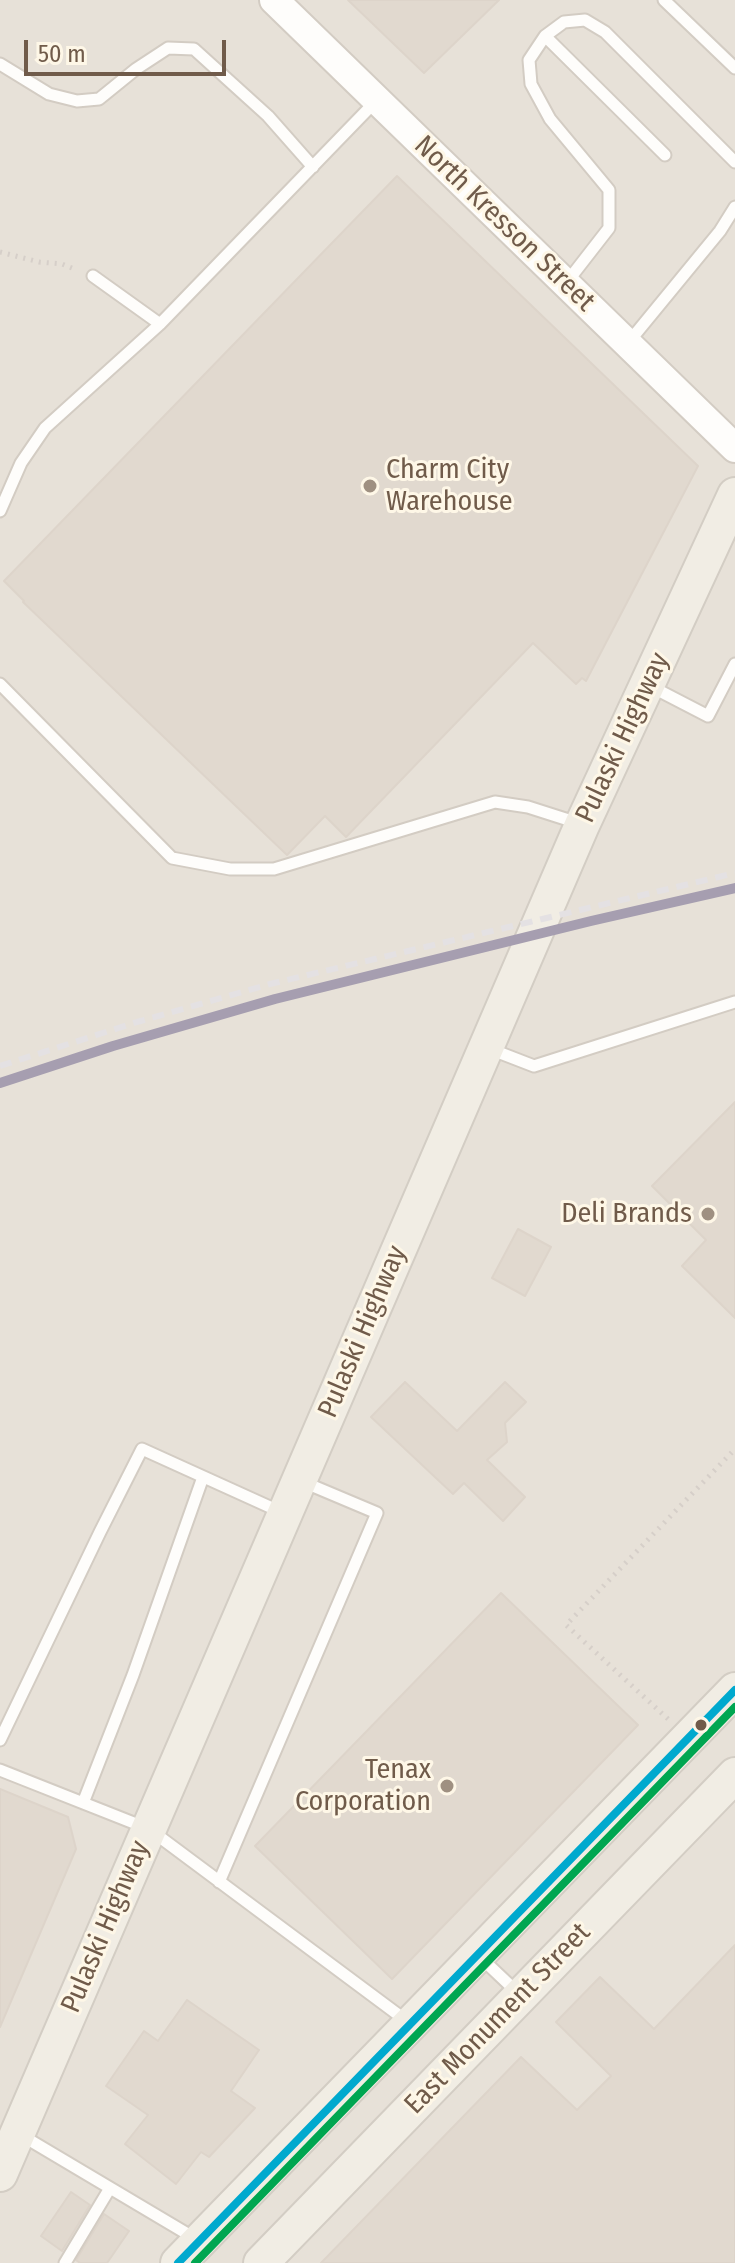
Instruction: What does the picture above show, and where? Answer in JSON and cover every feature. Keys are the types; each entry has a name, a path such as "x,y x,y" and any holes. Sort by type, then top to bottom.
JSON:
{"main road":[{"name":"Pulaski Highway","path":"0,2174 582,825 735,495"},
{"path":"189,2252 735,1690"},
{"name":"East Monument Street","path":"261,2263 735,1775"}],"street":[{"name":"North Kresson Street","path":"274,0 735,448"}],"lane":[{"path":"664,0 735,68"},
{"path":"566,284 609,228 609,190 550,119 531,84 529,60 545,36 564,22 585,20 605,32 735,162"},
{"path":"545,36 665,155"},
{"path":"0,64 49,94 77,101 99,99 168,48 194,49 268,116 313,167"},
{"path":"0,511 21,463 45,428 160,324 377,100"},
{"path":"628,344 720,231 735,207"},
{"path":"93,276 160,324"},
{"path":"647,684 708,716 735,664"},
{"path":"0,684 172,858 230,869 274,869 495,802 528,807 582,825"},
{"path":"486,1048 534,1066 735,1002"},
{"path":"0,1740 142,1449 285,1514"},
{"path":"83,1803 133,1675 203,1477"},
{"path":"219,1882 377,1513 299,1480"},
{"path":"0,1770 149,1829 410,2024"},
{"path":"477,1955 520,1995"},
{"path":"18,2133 110,2188 189,2252"},
{"path":"65,2263 110,2188"}],"path":[{"path":"0,252 39,262 62,264 93,276"},
{"path":"688,1738 566,1625 735,1449"}],"shaded area":[{"path":"0,0 735,0 735,2263 0,2263"}],"building":[{"path":"348,0 499,0 424,73"},
{"name":"Charm City Warehouse","path":"397,176 698,466 586,681 582,678 576,684 533,643 346,837 325,816 287,855 4,581"},
{"name":"Deli Brands","path":"735,1102 735,1318 682,1266 706,1240 652,1186"},
{"path":"518,1229 551,1247 525,1296 492,1278"},
{"path":"405,1382 457,1431 505,1382 526,1402 505,1423 507,1442 487,1460 525,1497 503,1521 464,1483 453,1494 371,1417"},
{"name":"Tenax Corporation","path":"501,1593 638,1725 392,1979 255,1846"},
{"path":"0,1789 68,1817 76,1849 0,2027"},
{"path":"735,1945 735,2263 321,2263 521,2057 577,2110 611,2076 556,2022 600,1977 654,2029"},
{"path":"187,2000 259,2050 231,2091 255,2108 209,2157 201,2152 176,2184 125,2144 148,2115 106,2086 144,2031 158,2041"},
{"path":"71,2192 90,2205 62,2251 41,2236"},
{"path":"104,2214 129,2231 107,2263 80,2263 76,2260"}],"railway":[{"path":"0,1066 270,984 735,873"}],"transit line":[{"path":"0,1083 275,999 735,888"},
{"path":"178,2263 735,1690"},
{"path":"195,2263 735,1707"}],"place":[{"name":"Charm City Warehouse","path":"370,486"},
{"name":"Deli Brands","path":"708,1214"},
{"name":"Tenax Corporation","path":"447,1786"}]}
